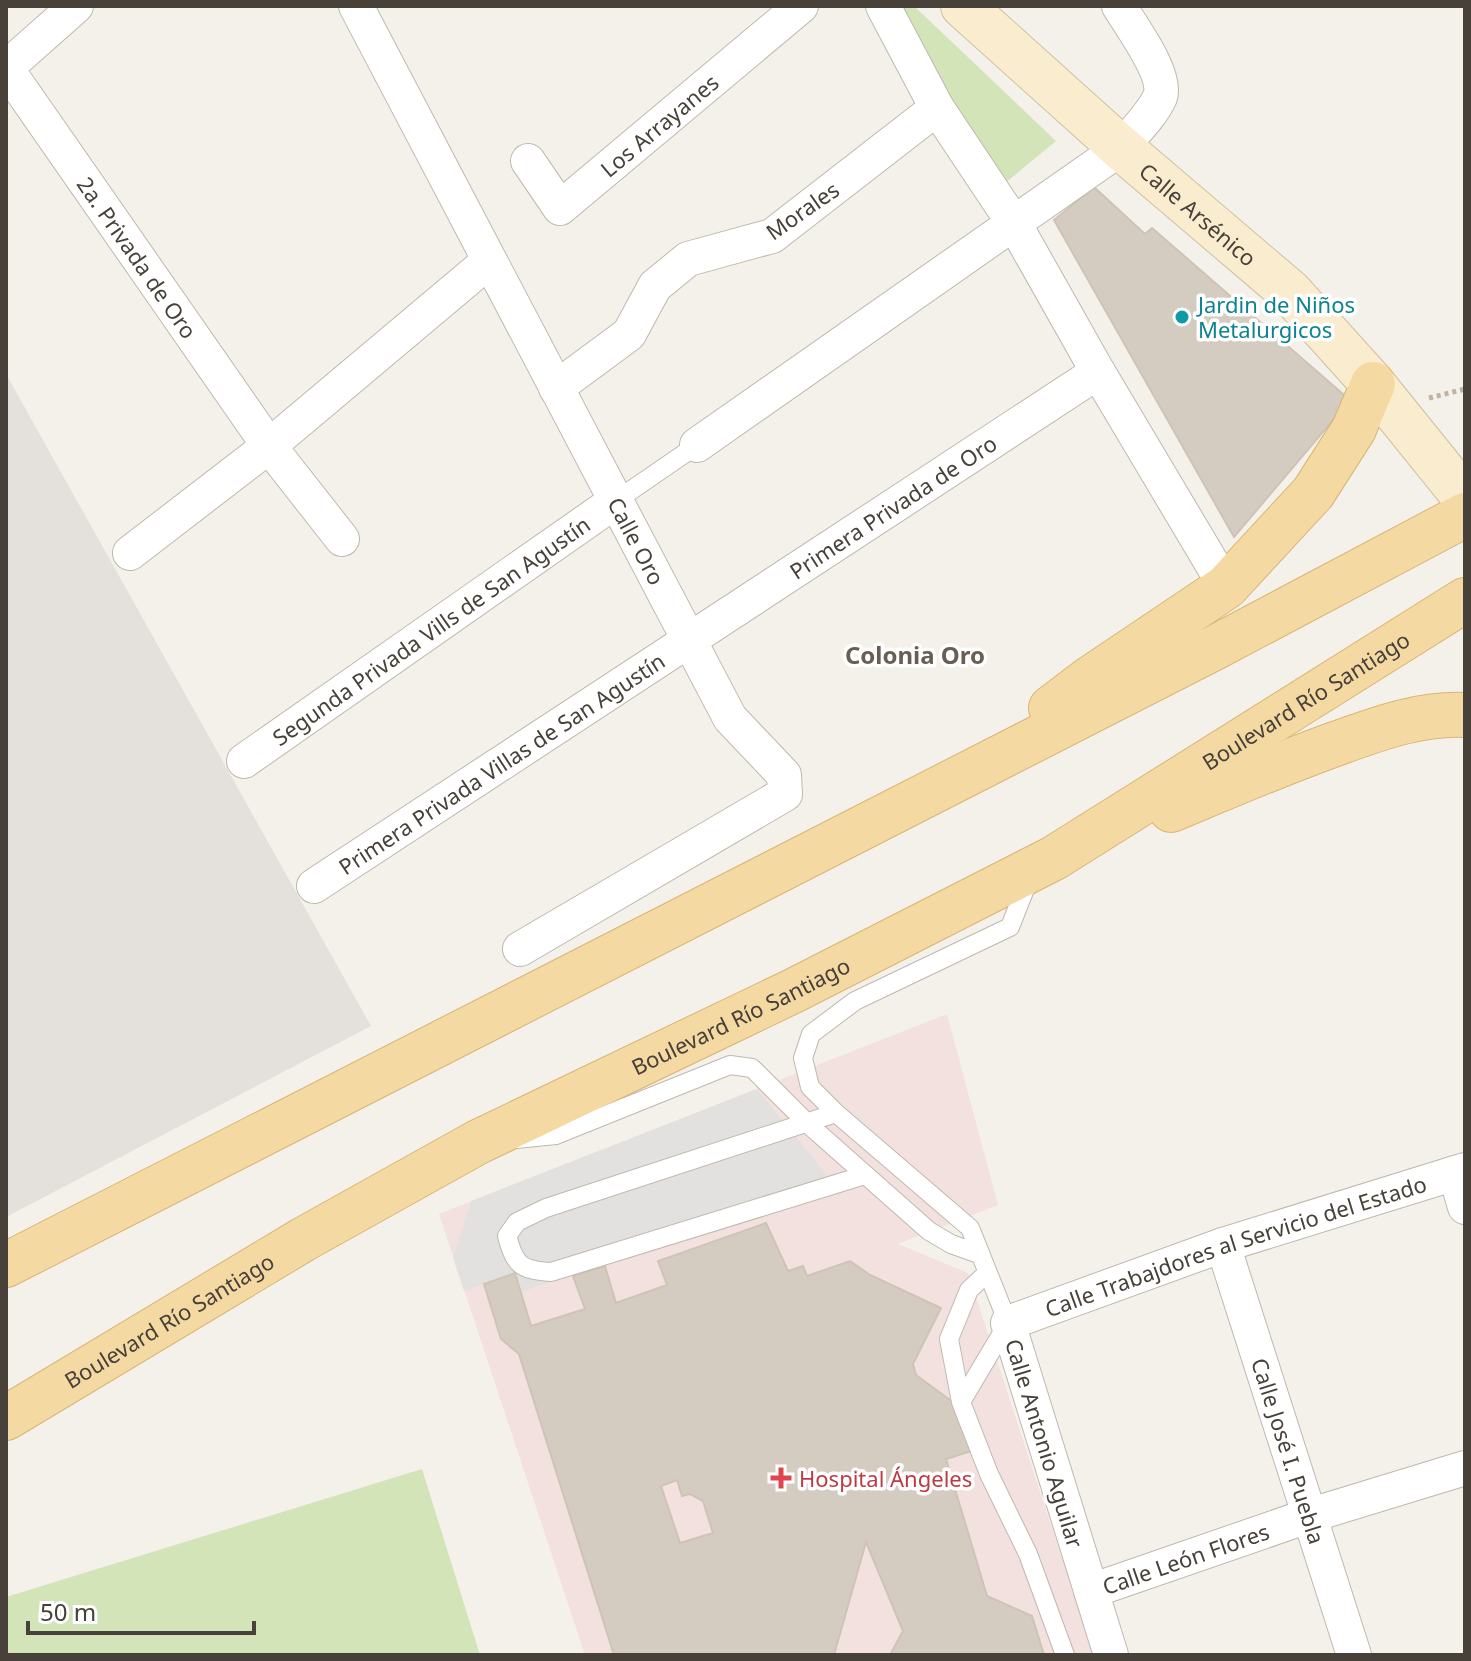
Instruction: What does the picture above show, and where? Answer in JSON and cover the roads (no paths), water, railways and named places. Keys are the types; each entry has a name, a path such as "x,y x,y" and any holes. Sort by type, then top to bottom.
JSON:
{"main road":[{"name":"Calle Arsénico","path":"963,6 1121,148 1290,292 1373,384 1465,498"},
{"path":"979,767 1089,679 1226,587 1313,493 1354,429 1373,384"},
{"path":"6,1265 1216,647 1465,515"},
{"name":"Boulevard Río Santiago","path":"6,1418 304,1239 478,1142 793,991 1044,864 1465,600"},
{"path":"1044,864 1304,755 1375,729 1438,714 1465,715"}],"street":[{"path":"6,68 76,6"},
{"name":"Calle Oro","path":"356,6 730,718 784,775 785,794 520,949"},
{"name":"Los Arrayanes","path":"528,161 560,208 801,6"},
{"path":"883,6 937,108 1015,225 1226,587"},
{"path":"1119,6 1159,74 1162,87 1159,99 1121,148"},
{"name":"2a. Privada de Oro","path":"6,68 269,446 342,539"},
{"name":"Morales","path":"556,388 629,334 655,286 688,259 772,236 937,108"},
{"name":"Calle Arsénico","path":"697,445 1121,148"},
{"path":"130,553 269,446 489,261"},
{"name":"Primera Privada de Oro","path":"688,641 1098,372"},
{"name":"Segunda Privada Vills de San Agustín","path":"244,761 617,500"},
{"name":"Primera Privada Villas de San Agustín","path":"314,886 688,641"},
{"path":"1460,1171 1465,1207"},
{"name":"Calle Trabajdores al Servicio del Estado","path":"1008,1323 1223,1245 1460,1171"},
{"name":"Calle José I. Puebla","path":"1223,1245 1354,1655"},
{"name":"Calle Antonio Aguilar","path":"1008,1323 1111,1655"},
{"name":"Calle León Flores","path":"1091,1591 1308,1516 1465,1468"}],"lane":[{"name":"Calle Arsénico","path":"617,500 697,445"},
{"path":"961,1402 1008,1323 970,1228 810,1087 803,1058 811,1034 855,1001 1010,927 1044,864"},
{"path":"478,1142 556,1135 730,1065 752,1068 808,1124 929,1231 951,1244 979,1254"},
{"path":"836,1113 546,1208 517,1222 507,1236 514,1258 529,1270 551,1272 865,1175"},
{"path":"986,1274 969,1290 949,1339 961,1402 989,1474 1028,1554 1065,1655"}],"place":[{"name":"Jardin de Niños Metalurgicos","path":"1182,317"},
{"name":"Hospital Ángeles","path":"781,1478"}],"district":[{"name":"Colonia Oro","path":"915,654"}]}
